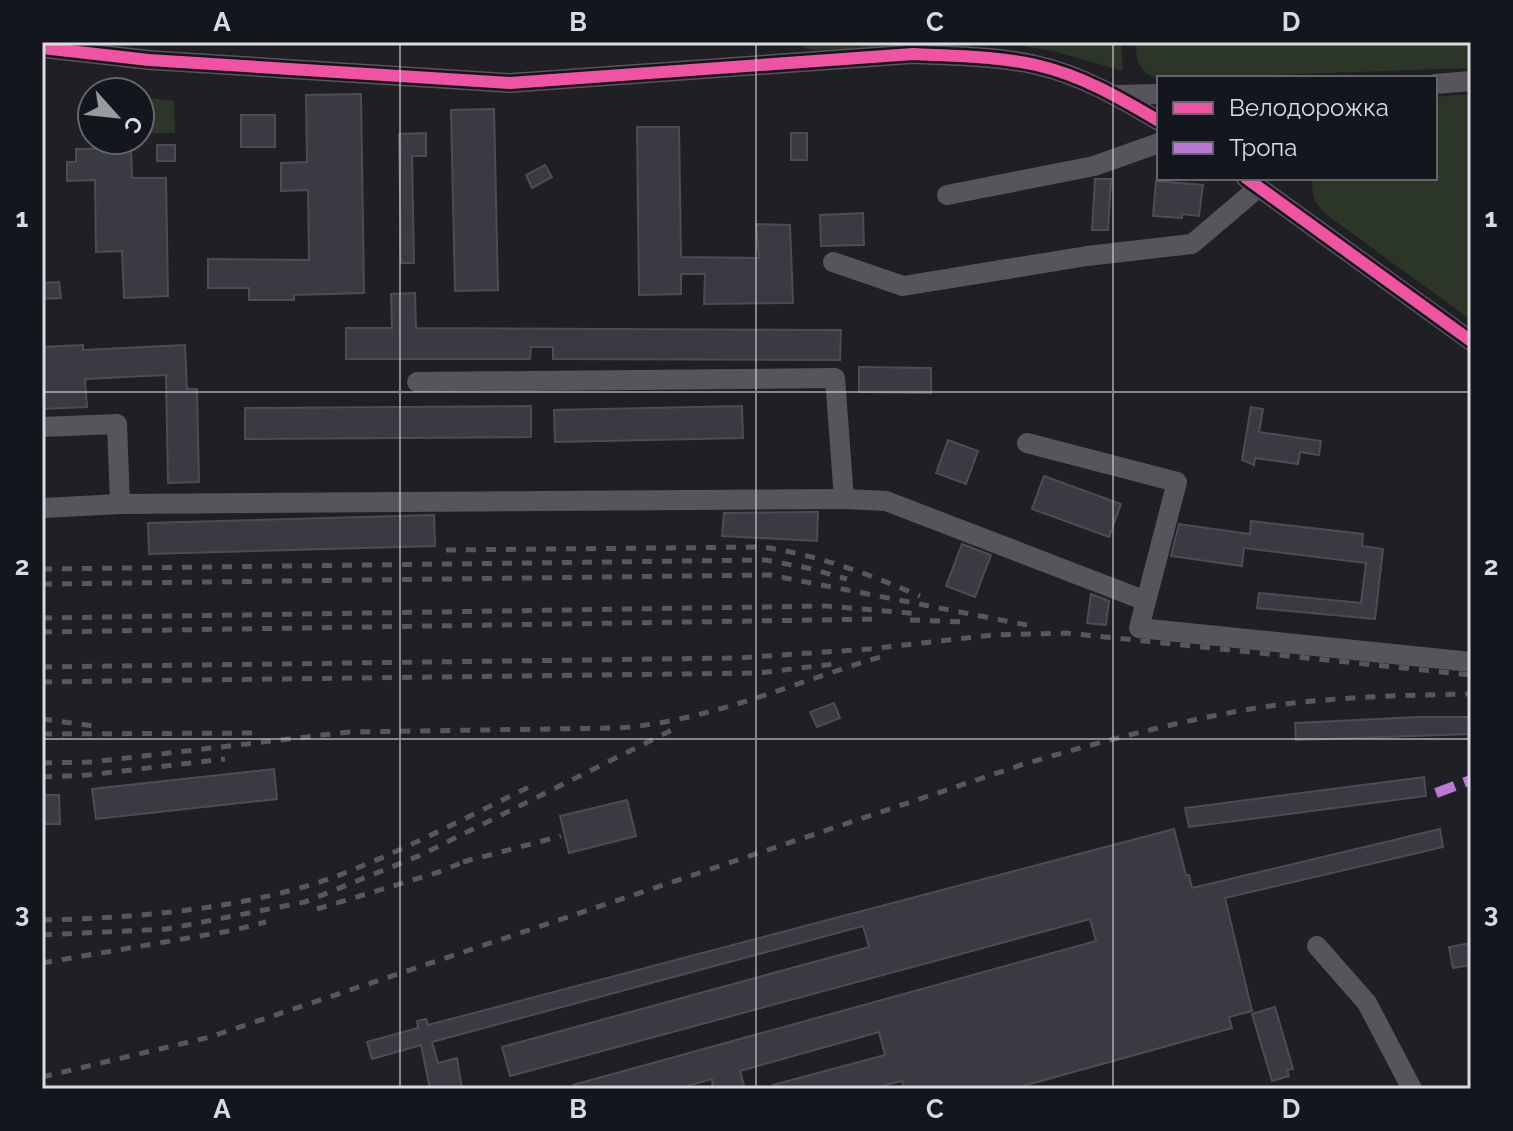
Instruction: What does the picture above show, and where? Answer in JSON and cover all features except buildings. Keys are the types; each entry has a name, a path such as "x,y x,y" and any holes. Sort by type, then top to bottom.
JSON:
{"street":[{"path":"42,48 149,60 510,83 912,48 1037,65 1116,95 1157,120"},
{"path":"1437,84 1471,81"},
{"path":"1116,95 1157,94"},
{"path":"947,195 1094,166 1157,144"},
{"path":"833,262 903,286 1087,256 1192,244 1253,183 1471,341"},
{"path":"417,382 835,378 844,499"},
{"path":"42,427 117,424 120,504"},
{"path":"1027,443 1177,482 1139,628 1471,662"},
{"path":"42,508 120,504 886,501 1146,601"},
{"path":"1317,946 1367,1003 1412,1089"}],"green space":[{"path":"796,42 890,42 876,49 809,50"},
{"path":"999,42 1121,42 1123,71 1053,51"},
{"path":"1135,42 1471,42 1471,68 1157,78 1147,74 1140,66"},
{"path":"1471,94 1471,320 1326,214 1315,201 1312,191 1313,180 1437,180 1437,97"},
{"path":"156,99 174,101 175,133 156,133"}],"railway":[{"path":"446,550 762,547 843,566 920,596"},
{"path":"42,569 765,560 847,579"},
{"path":"42,584 770,575 1037,627"},
{"path":"42,618 826,606 921,614"},
{"path":"42,632 882,619"},
{"path":"910,620 968,622"},
{"path":"42,667 738,658 869,649 993,635 1067,633 1471,675"},
{"path":"42,763 92,762 349,732 618,728 653,724 721,709 887,655"},
{"path":"42,682 759,673 833,664"},
{"path":"42,1077 210,1037 1024,764 1113,739 1263,707 1367,697 1471,694"},
{"path":"42,719 94,726"},
{"path":"42,935 167,929 305,902 421,855 676,728"},
{"path":"42,734 262,733"},
{"path":"42,777 88,775 225,759"},
{"path":"42,920 153,914 266,897 337,876 386,856 531,786"},
{"path":"463,862 561,836"},
{"path":"317,909 439,872 471,859"},
{"path":"42,963 266,922"}],"marked path":[{"path":"1436,793 1471,780"}],"cycle path":[{"path":"42,48 149,60 510,83 913,54 975,57 1053,69 1115,96 1157,120"},
{"path":"1249,180 1471,341"}]}
